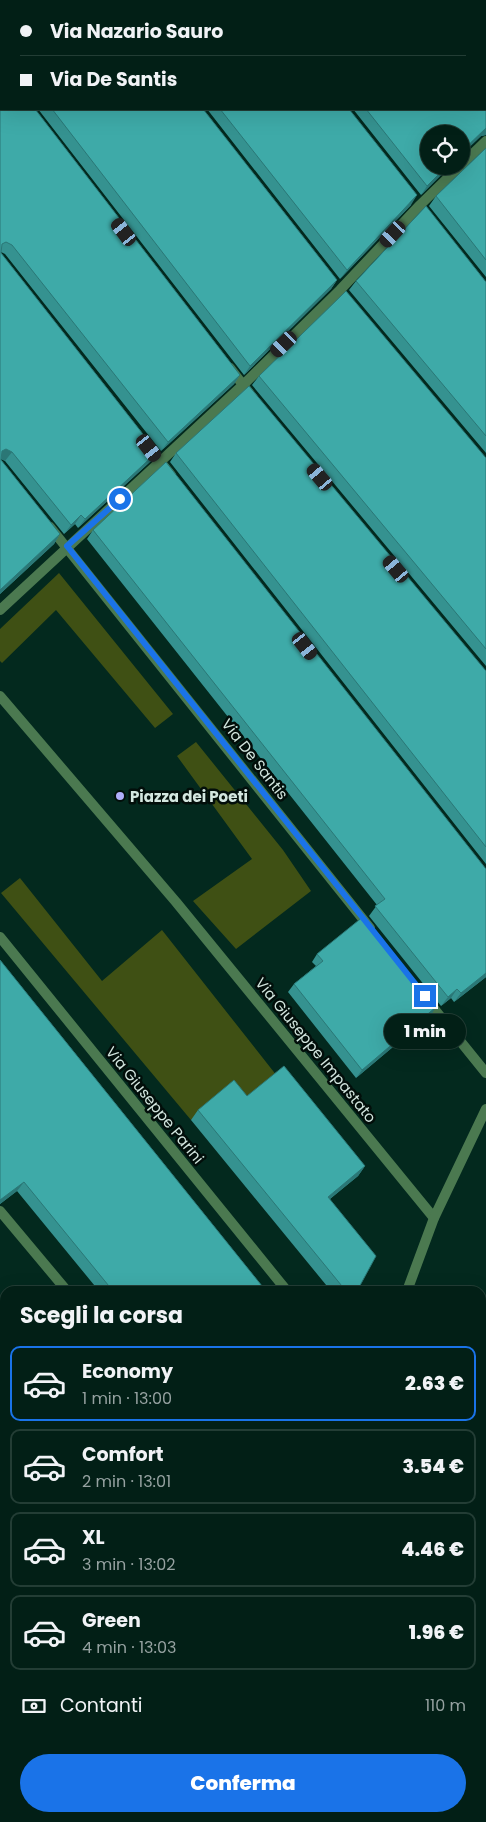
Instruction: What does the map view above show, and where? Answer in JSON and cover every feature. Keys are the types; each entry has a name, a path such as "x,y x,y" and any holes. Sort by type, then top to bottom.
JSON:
{"street":[{"path":"470,157 486,141"},
{"path":"0,610 67,546 161,463 243,385 340,290 420,205 452,175"},
{"path":"225,361 262,408"},
{"path":"143,440 179,486"},
{"name":"Via De Santis","path":"42,517 376,935"},
{"name":"Via Giuseppe Impastato","path":"0,696 176,902 434,1218"},
{"name":"Via Giuseppe Parini","path":"0,937 283,1286"},
{"path":"419,989 486,1073"},
{"path":"409,1286 434,1218 486,1109"},
{"path":"0,1210 63,1286"}],"green space":[{"path":"59,573 173,714 155,728 56,610 2,663 0,661 0,629"},
{"path":"196,742 283,850 311,891 236,949 193,901 252,859 177,756"},
{"path":"20,878 102,981 162,930 277,1076 240,1106 191,1120 1,893"}],"building":[{"path":"0,110 36,110 240,375 168,442 12,245 6,242 2,244 1,253 157,452 85,519 81,515 71,525 12,452 6,449 2,451 1,460 60,534 0,590"},
{"path":"53,110 204,110 337,280 250,366"},
{"path":"221,110 350,110 417,195 347,270"},
{"path":"367,110 486,110 486,128 470,143 470,125 420,125 420,175 438,175 427,186"},
{"path":"486,148 486,260 436,196 458,175 470,175 470,163"},
{"path":"426,206 486,282 486,436 356,281"},
{"path":"346,291 486,458 486,649 259,376"},
{"path":"249,386 486,671 486,847 176,453"},
{"path":"166,462 486,869 486,973 461,993 457,989 448,997 375,906 385,899 93,530"},
{"path":"364,916 436,1007 362,1070 294,984 323,961 317,954"},
{"path":"0,960 262,1286 109,1286 24,1182 0,1200"},
{"path":"284,1066 365,1166 328,1197 376,1256 360,1286 342,1286 198,1110 234,1080 247,1096"}],"place":[{"name":"Piazza dei Poeti","path":"120,796"}],"route":[{"path":"120,499 67,546 425,996"}]}
